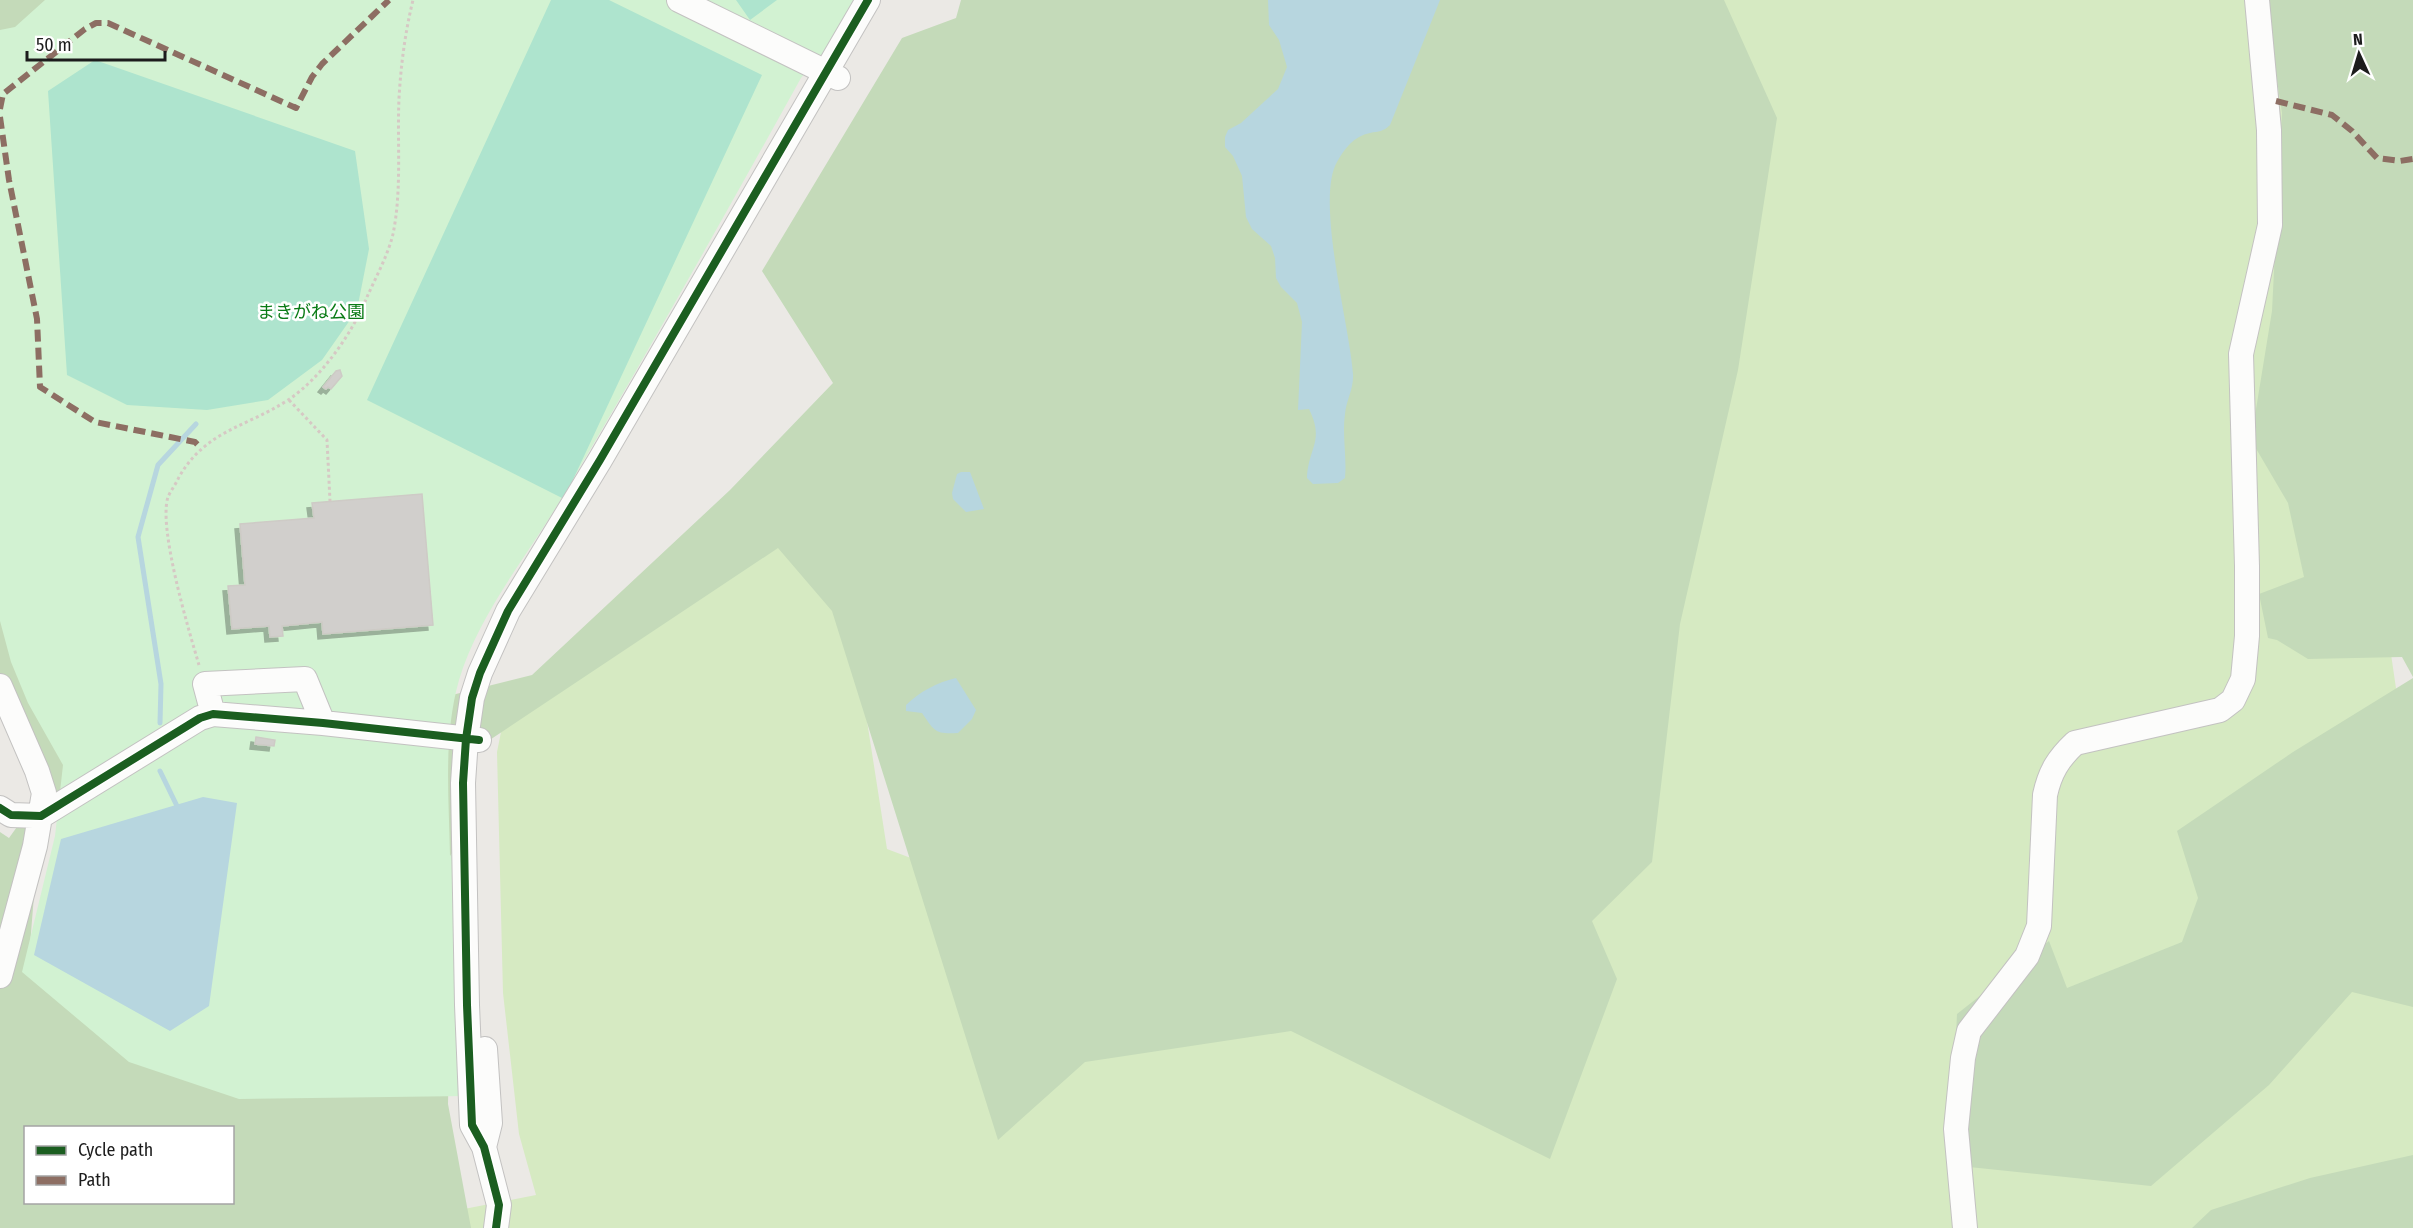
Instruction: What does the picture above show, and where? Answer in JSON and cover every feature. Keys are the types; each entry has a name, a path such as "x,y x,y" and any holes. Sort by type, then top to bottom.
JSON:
{"street":[{"path":"679,0 833,75"},
{"path":"833,75 868,0"},
{"path":"496,1228 499,1205 484,1147 472,1125 463,783 472,739 472,698 480,673 508,611 833,75 885,0"},
{"path":"1965,1228 1956,1129 1963,1058 1969,1031 2027,956 2039,926 2045,795 2050,774 2061,756 2075,743 2220,710 2233,700 2243,679 2247,636 2247,566 2241,354 2270,225 2269,130 2257,0"},
{"path":"213,714 205,684 305,679 323,723"},
{"path":"0,686 37,771 44,793 41,816 0,976"},
{"path":"0,808 11,815 41,816 200,718 213,714 472,739"}],"path":[{"path":"205,684 184,613 167,534 168,498 186,466 201,447 289,400 330,361 366,301 393,235 398,188 399,99 403,38 413,0"},
{"path":"289,400 327,440 330,501"}],"green space":[{"path":"0,0 117,0 0,89"},
{"name":"まきがね公園","path":"45,0 860,0 833,50 819,56 801,78 596,440 493,606 468,655 459,680 451,723 448,790 450,856 457,846 466,1096 239,1099 129,1062 22,972 55,836 63,765 28,703 11,662 0,621 0,30 15,27"},
{"path":"551,0 609,0 762,75 564,499 367,400"},
{"path":"736,0 777,0 750,20"},
{"path":"961,0 1724,0 1777,118 1738,370 1680,624 1652,862 1592,921 1617,979 1550,1159 1291,1031 1085,1062 998,1140 832,611 778,548 455,763 448,1104 471,1228 0,1228 0,832 9,838 37,799 0,715 0,174 79,776 38,845 29,958 428,701 532,675 730,490 833,383 762,271 902,38 956,18"},
{"path":"1562,0 2305,0 2383,599 2399,709 2413,745 2413,1228 367,1228 536,1195 519,1134 503,993 497,752 509,692 796,525 849,606 887,849 1335,1018"},
{"path":"2265,0 2413,0 2413,677 2402,657 2308,659 2277,640 2268,638 2259,594 2304,577 2288,503 2251,440 2272,311 2282,113"},
{"path":"95,60 355,151 369,249 357,310 322,360 268,400 207,410 127,405 67,375 48,91"},
{"path":"2413,678 2413,1007 2352,992 2269,1085 2151,1186 1950,1165 1957,1014 2049,941 2067,988 2182,942 2198,898 2177,831 2293,752"},
{"path":"2413,1155 2413,1228 2192,1228 2211,1210 2310,1178"}],"water":[{"path":"1268,0 1440,0 1390,125 1383,130 1359,137 1350,144 1337,162 1331,180 1332,233 1353,374 1344,422 1345,478 1338,483 1313,484 1307,478 1316,429 1309,409 1298,410 1302,322 1297,303 1281,287 1276,278 1275,258 1271,246 1252,229 1246,217 1242,176 1233,156 1225,147 1228,130 1241,123 1278,89 1287,67 1279,40 1269,25"},
{"path":"970,472 984,509 966,512 953,499 952,493 957,474"},
{"path":"956,678 976,710 972,719 958,733 936,731 922,713 906,711 906,705 923,692"},
{"path":"203,797 237,803 209,1006 170,1031 34,955 61,839"}],"building":[{"path":"340,370 342,376 331,389 323,387 336,371"},
{"path":"422,494 433,625 323,634 322,622 282,626 283,636 270,637 269,626 232,629 228,586 245,585 240,524 314,518 312,503"},
{"path":"256,737 275,740 274,746 255,744"}],"waterway":[{"path":"160,723 161,684 138,537 158,465 196,424"},
{"path":"160,771 177,806"}],"marked path":[{"path":"0,109 3,94 85,29 96,23 108,23 296,108 312,77 322,64 389,0"},
{"path":"2276,101 2332,115 2352,131 2377,158 2400,161 2413,159"},
{"path":"0,117 9,180 37,319 40,387 95,422 195,442 201,448"}],"cycle path":[{"path":"496,1228 499,1205 484,1147 472,1125 467,1005 463,783 472,698 480,673 508,611 600,460 868,0"},
{"path":"0,808 11,815 41,816 200,718 213,714 479,740"}]}
